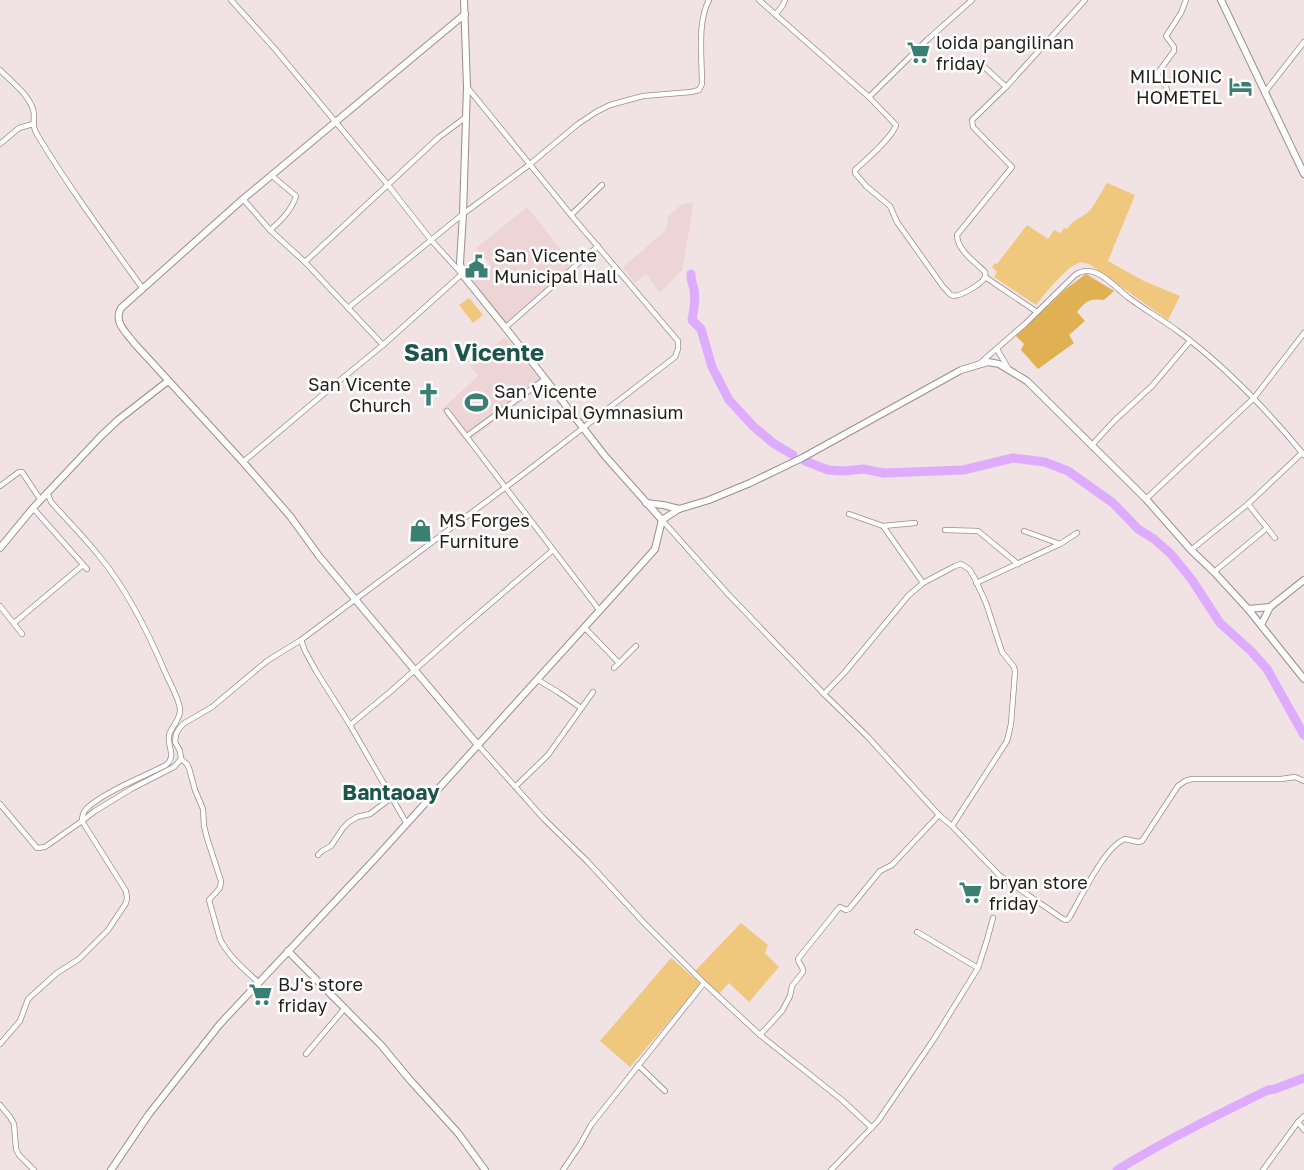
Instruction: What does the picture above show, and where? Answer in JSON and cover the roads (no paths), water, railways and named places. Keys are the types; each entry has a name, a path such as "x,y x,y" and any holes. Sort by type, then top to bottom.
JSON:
{"main road":[{"path":"464,0 466,117 460,264 462,274 605,456 662,520"},
{"path":"1221,0 1304,174"},
{"path":"465,14 243,199 121,308 117,319 134,343 290,516 319,556 478,745"},
{"path":"111,1170 149,1114 220,1024 407,824 653,551 660,534 662,520 679,509 750,483 802,458 961,370 988,362 999,363 1027,381 1146,499 1191,550 1214,572 1248,609 1304,679"},
{"path":"0,548 40,499 101,436 168,381"},
{"path":"646,503 679,509"},
{"path":"1261,625 1269,607 1304,580"},
{"path":"1248,609 1269,607"},
{"path":"288,951 381,1045 458,1133 485,1170"}],"street":[{"path":"231,0 275,49 431,240 462,274 383,345 243,462"},
{"path":"348,308 463,214 596,112 610,105 643,96 699,90 702,84 703,11 709,0"},
{"path":"759,0 894,122 896,127 889,137 855,170 855,173 890,207 897,222 950,295 954,297 961,295 986,277"},
{"path":"776,14 785,0"},
{"path":"869,98 927,40 972,0"},
{"path":"1038,312 986,277 985,272 959,246 956,239 1012,167 973,127 972,120 1006,87 1085,0"},
{"path":"1164,100 1168,91 1167,87 1157,74 1174,51 1174,47 1166,36 1186,0"},
{"path":"1265,92 1304,42"},
{"path":"979,62 1006,87"},
{"path":"0,70 30,103 35,132 143,289"},
{"path":"258,982 241,966 220,939 209,900 220,888 221,881 204,830 202,809 189,768 181,759 175,742 178,729 212,707 267,661 301,640 584,428 675,357 678,348 678,341 466,87"},
{"path":"305,262 438,138 466,117"},
{"path":"0,144 19,128 33,123"},
{"path":"270,230 286,213 296,196 271,175"},
{"path":"571,215 602,185"},
{"path":"243,199 270,230 305,262 383,345"},
{"path":"505,328 598,246"},
{"path":"979,364 1038,312 1075,275 1080,271 1093,271 1190,341 1242,386 1303,454 1248,504 1191,550"},
{"path":"1146,499 1254,398 1304,333"},
{"path":"1092,445 1152,386 1190,341"},
{"path":"997,349 1008,368"},
{"path":"467,436 546,379"},
{"path":"447,411 600,611"},
{"path":"0,486 22,472 40,499"},
{"path":"0,1044 20,1021 28,999 48,980 79,959 97,942 126,903 126,891 82,821 82,815 87,808 100,799 170,762 172,755 170,733 179,717 179,706 154,647 128,597 100,557 51,502 47,492"},
{"path":"1248,504 1275,538"},
{"path":"14,622 85,567 33,508"},
{"path":"849,514 883,526 915,524"},
{"path":"662,520 728,594 999,875 1063,919 1067,920 1111,850 1122,839 1142,841 1178,786 1185,781 1295,777 1304,781"},
{"path":"883,526 923,583"},
{"path":"1214,572 1267,528"},
{"path":"945,530 978,531 1018,564"},
{"path":"1024,531 1060,544"},
{"path":"976,583 1060,544 1077,533"},
{"path":"350,725 368,712 552,550"},
{"path":"824,694 908,596 923,583 960,564 969,569 986,603 1002,652 1015,669 1011,724 1006,741 952,826"},
{"path":"0,606 22,634"},
{"path":"585,628 619,663"},
{"path":"301,640 316,671 407,824"},
{"path":"614,668 636,646"},
{"path":"538,680 581,708"},
{"path":"516,786 548,755 593,692"},
{"path":"478,745 544,819 704,983 760,1035 872,1128"},
{"path":"0,804 37,848 45,847 95,811 174,767 181,759"},
{"path":"318,855 331,846 349,822 357,817 370,814 391,798"},
{"path":"760,1035 782,1011 790,996 792,986 803,972 798,959 838,909 849,909 880,871 892,864 939,815"},
{"path":"831,1170 886,1111 934,1039 978,968 993,918"},
{"path":"917,932 978,968"},
{"path":"563,1170 591,1125 704,983"},
{"path":"306,1054 345,1008"},
{"path":"638,1065 665,1091"},
{"path":"0,1105 14,1124 16,1149 19,1155 34,1170"},
{"path":"1263,1170 1304,1116"},
{"path":"1298,1122 1304,1130"}],"waterway":[{"path":"691,274 695,297 692,320 701,329 712,367 729,400 754,427 773,443 793,455"},
{"path":"805,461 828,470 863,469 884,473 963,470 1013,458 1045,462 1068,471 1113,503 1138,529 1171,554 1192,580 1220,623 1267,669 1304,735"},
{"path":"1117,1170 1249,1099 1304,1078"}],"place":[{"name":"loida pangilinan friday","path":"918,53"},
{"name":"MILLIONIC HOMETEL","path":"1240,87"},
{"name":"San Vicente Municipal Hall","path":"476,266"},
{"name":"San Vicente Church","path":"429,395"},
{"name":"San Vicente Municipal Gymnasium","path":"476,402"},
{"name":"MS Forges Furniture","path":"421,531"},
{"name":"bryan store friday","path":"971,893"},
{"name":"BJ's store friday","path":"260,995"}],"district":[{"name":"San Vicente","path":"474,353"},
{"name":"Bantaoay","path":"391,793"}]}
